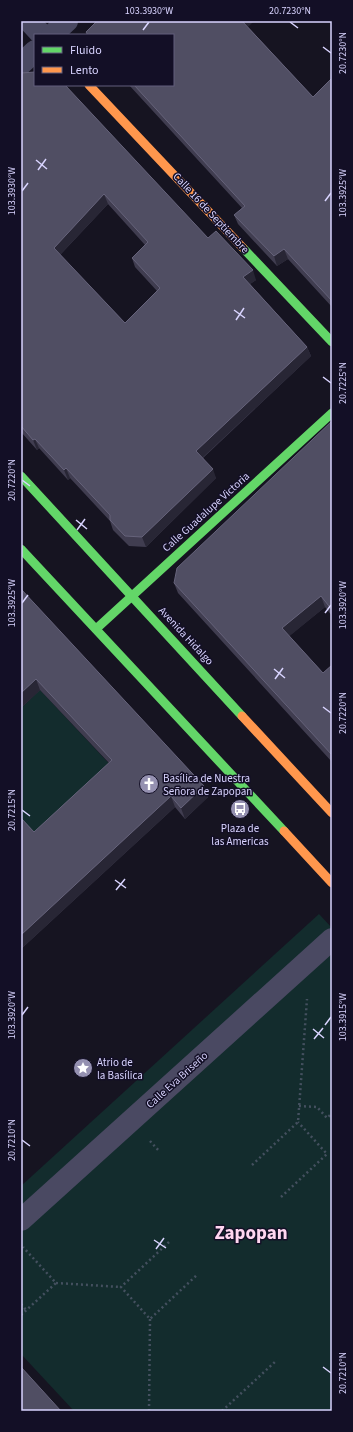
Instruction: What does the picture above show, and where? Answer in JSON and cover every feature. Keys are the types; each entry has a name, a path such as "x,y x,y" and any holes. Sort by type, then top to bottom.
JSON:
{"main road":[{"name":"Calle 16 de Septiembre","path":"91,86 332,342"},
{"name":"Calle Guadalupe Victoria","path":"96,629 332,413"},
{"name":"Avenida Hidalgo","path":"21,476 332,813"},
{"path":"21,549 332,883"}],"street":[{"path":"29,21 41,34"},
{"path":"53,34 67,21"},
{"path":"21,64 34,52"},
{"name":"Calle Eva Briseño","path":"21,1220 332,939"}],"path":[{"path":"252,1165 298,1122 310,959"},
{"path":"299,1106 317,1107 327,1118 332,1113"},
{"path":"298,1122 327,1154"},
{"path":"281,1197 327,1154 332,1154"},
{"path":"121,1287 169,1242"},
{"path":"21,1245 56,1284"},
{"path":"150,1318 198,1274"},
{"path":"21,1315 56,1284 121,1287 150,1318 149,1411"},
{"path":"21,1304 26,1310"},
{"path":"222,1411 277,1360"}],"green space":[{"path":"40,690 116,771 38,843 21,825 21,708"},
{"path":"319,914 332,928 332,1411 74,1411 21,1354 21,1186"}],"building":[{"path":"97,21 242,21 313,97 332,78 332,301 284,249 274,256 234,215 245,206 135,86 174,86 174,34 87,34 86,32"},
{"path":"34,72 34,86 66,86 208,238 216,231 253,270 243,277 307,347 196,451 213,469 142,537 125,536 110,520 110,515 66,468 64,470 35,439 33,440 21,426 21,73","holes":["104,194 148,242 132,258 160,288 125,323 54,248"]},
{"path":"332,421 332,610 321,596 282,628 323,673 332,665 332,755 174,583 177,568"},
{"name":"Basílica de Nuestra Señora de Zapopan","path":"21,589 204,786 181,808 171,796 21,935 21,818 34,832 112,760 36,679 21,693"},
{"path":"21,1367 61,1411 21,1411"}],"traffic: fast":[{"path":"243,248 332,342"},
{"path":"96,629 332,413"},
{"path":"21,476 242,716"},
{"path":"21,549 284,831"}],"traffic: slow":[{"path":"90,86 243,248"},
{"path":"242,716 332,813"},
{"path":"284,831 332,883"}],"place":[{"name":"Basílica de Nuestra Señora de Zapopan","path":"149,784"},
{"name":"Plaza de las Americas","path":"240,809"},
{"name":"Atrio de la Basílica","path":"83,1068"}],"district":[{"name":"Zapopan","path":"251,1233"}]}
